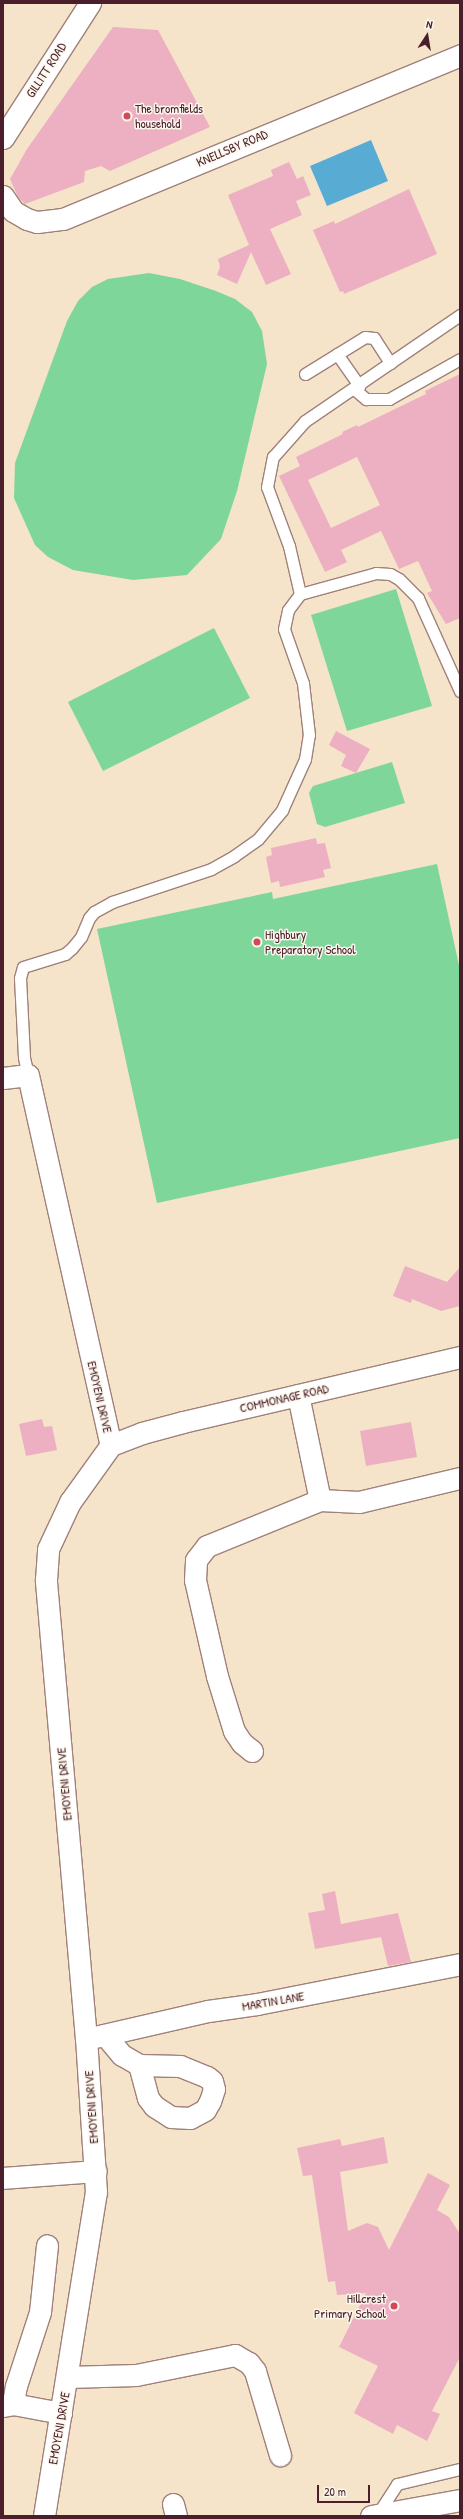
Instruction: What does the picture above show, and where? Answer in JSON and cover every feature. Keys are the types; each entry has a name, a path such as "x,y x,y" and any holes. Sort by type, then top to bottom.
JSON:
{"street":[{"name":"GILLITT ROAD","path":"3,138 90,3"},
{"name":"KNELLSBY ROAD","path":"5,199 13,211 27,219 37,222 63,219 460,55"},
{"path":"3,1078 28,1075"},
{"name":"EMOYENI DRIVE","path":"28,1075 111,1446 70,1502 48,1549 46,1564 95,2037 96,2192 68,2377 44,2516"},
{"name":"COMMONAGE ROAD","path":"111,1446 142,1433 460,1357"},
{"path":"298,1395 320,1500"},
{"path":"252,1751 242,1743 234,1732 217,1676 195,1580 196,1560 207,1546 320,1500 359,1502 460,1478"},
{"name":"MARTIN LANE","path":"95,2037 208,2011 256,2004 460,1964"},
{"path":"95,2037 139,2066"},
{"path":"3,2178 96,2171"},
{"path":"47,2245 40,2312 16,2386 8,2405 61,2413"},
{"path":"68,2377 136,2375 235,2355 249,2363 256,2371 280,2455"},
{"path":"374,2515 460,2500"}],"lane":[{"path":"300,594 289,546 266,487 267,476 273,457 281,446 305,421 356,388 460,315"},
{"path":"305,374 337,354 369,337 374,338 390,363"},
{"path":"337,354 356,388 366,399 389,399 460,359"},
{"path":"28,1075 24,1057 20,978 23,967 65,954 72,948 91,915 112,902 211,869 234,856 258,839 282,810 306,759 309,735 303,683 284,629 288,610 300,594 376,573 390,574 399,579 418,598 460,691"},
{"path":"374,2515 397,2484 460,2469"}],"green space":[{"path":"149,273 180,279 216,291 235,299 252,312 262,331 267,364 237,491 221,539 187,575 133,580 73,570 48,557 35,545 14,498 15,463 67,321 78,301 92,287 108,279"},
{"path":"396,589 432,706 347,731 311,615"},
{"path":"214,628 250,698 103,771 68,702"},
{"path":"392,762 405,803 325,827 317,824 309,793 313,786"},
{"path":"437,864 460,970 460,1138 157,1203 97,929 272,892 273,899"}],"water":[{"path":"371,140 388,181 327,206 310,166"}],"building":[{"name":"The bromfields household","path":"113,27 158,30 210,127 110,171 101,166 85,171 84,182 25,204 18,197 10,179 27,149"},
{"path":"289,162 297,179 303,176 311,195 296,201 302,215 270,229 291,274 266,285 251,252 237,284 217,275 220,267 218,259 249,245 228,195 273,176 271,170"},
{"path":"409,189 437,254 344,294 343,291 340,292 313,230 334,221 335,224"},
{"path":"460,374 460,618 446,624 427,593 432,591 418,561 399,569 381,531 341,550 347,562 325,572 279,476 300,466 296,457 343,434 342,432 357,425 358,427 426,394 425,391","holes":["357,457 380,505 331,528 308,480"]},
{"path":"336,731 370,749 356,773 341,766 346,755 329,745"},
{"path":"316,838 317,844 325,843 331,868 323,870 325,877 280,887 279,881 271,883 266,857 272,855 271,848"},
{"path":"405,1266 447,1282 460,1267 460,1306 441,1311 412,1299 411,1303 393,1296"},
{"path":"42,1419 44,1427 52,1426 57,1450 26,1456 19,1424"},
{"path":"411,1422 417,1457 366,1466 360,1431"},
{"path":"335,1891 341,1924 398,1913 411,1962 388,1966 381,1937 315,1949 308,1913 325,1910 322,1894"},
{"path":"384,2137 388,2163 340,2172 348,2231 367,2223 378,2227 389,2250 428,2173 450,2185 437,2210 449,2217 460,2234 460,2357 432,2411 440,2414 427,2441 397,2425 393,2434 354,2413 378,2366 339,2347 366,2293 337,2295 335,2281 328,2282 312,2175 303,2176 297,2148 340,2139 342,2146"}],"place":[{"name":"The bromfields household","path":"127,116"},
{"name":"Highbury Preparatory School","path":"257,942"},
{"name":"Hillcrest Primary School","path":"394,2306"}]}
